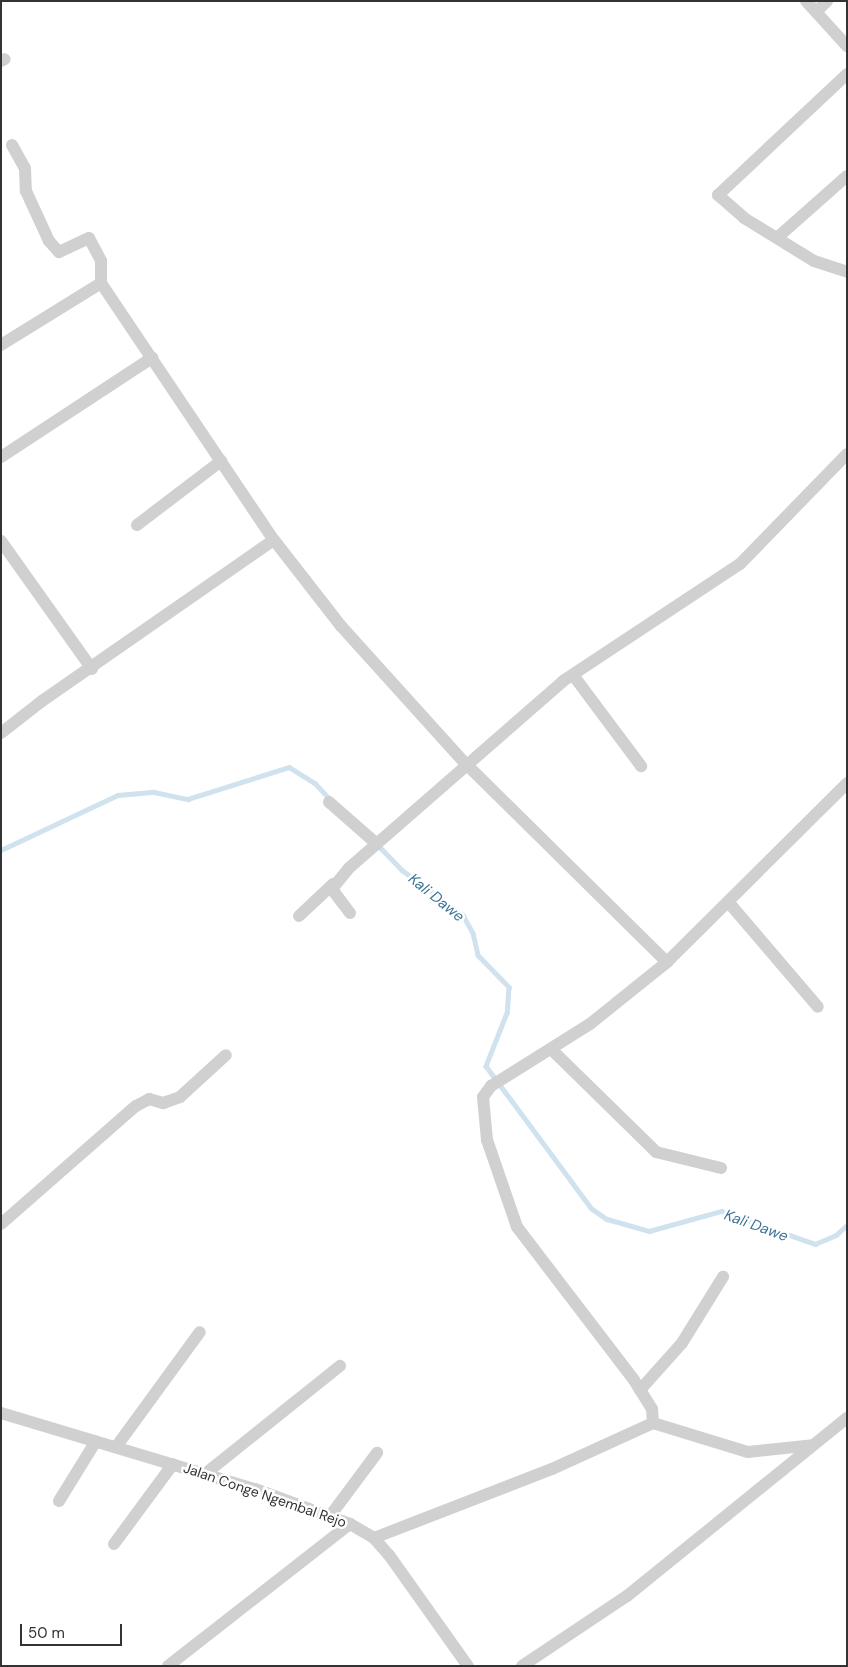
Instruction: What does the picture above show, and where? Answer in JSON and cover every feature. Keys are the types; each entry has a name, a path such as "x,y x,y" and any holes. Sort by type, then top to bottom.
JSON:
{"street":[{"path":"806,1 847,46"},
{"path":"816,12 828,1"},
{"path":"847,74 718,195 744,218 778,237 814,261 847,272"},
{"path":"12,144 25,168 26,191 49,242 59,252 89,238 101,261 101,283 274,540 378,671 465,763 667,962"},
{"path":"778,237 847,176"},
{"path":"1,345 101,283"},
{"path":"1,457 152,358"},
{"path":"299,916 465,763 573,675 740,564 847,454"},
{"path":"137,526 221,462"},
{"path":"1,733 42,700 92,669 274,540"},
{"path":"1,541 92,669"},
{"path":"573,675 641,766"},
{"path":"653,1423 655,1415 640,1390 517,1227 484,1124 482,1104 491,1086 552,1050 667,962 730,904 847,783"},
{"path":"329,802 377,844"},
{"path":"333,884 334,893 350,913"},
{"path":"730,904 818,1007"},
{"path":"552,1050 656,1152 721,1168"},
{"path":"1,1224 136,1106 148,1099 163,1103 180,1097 226,1055"},
{"path":"640,1390 682,1343 723,1278"},
{"path":"116,1447 200,1332"},
{"path":"206,1474 340,1366"},
{"name":"Jalan Conge Ngembal Rejo","path":"1,1413 206,1474 350,1524 374,1538 468,1666"},
{"path":"522,1666 627,1596 847,1418"},
{"path":"374,1538 543,1473 653,1423 748,1452 814,1445"},
{"path":"59,1501 96,1441"},
{"path":"330,1516 377,1453"},
{"path":"114,1544 173,1464"},
{"path":"168,1666 350,1524"}],"waterway":[{"name":"Kali Dawe","path":"1,850 118,795 154,792 188,799 289,767 315,783 331,800"},
{"name":"Kali Dawe","path":"378,845 402,870 463,915 473,933 478,955 509,987 507,1013 486,1066 591,1208 607,1219 649,1231 721,1211 815,1244 836,1235 847,1225"}]}
